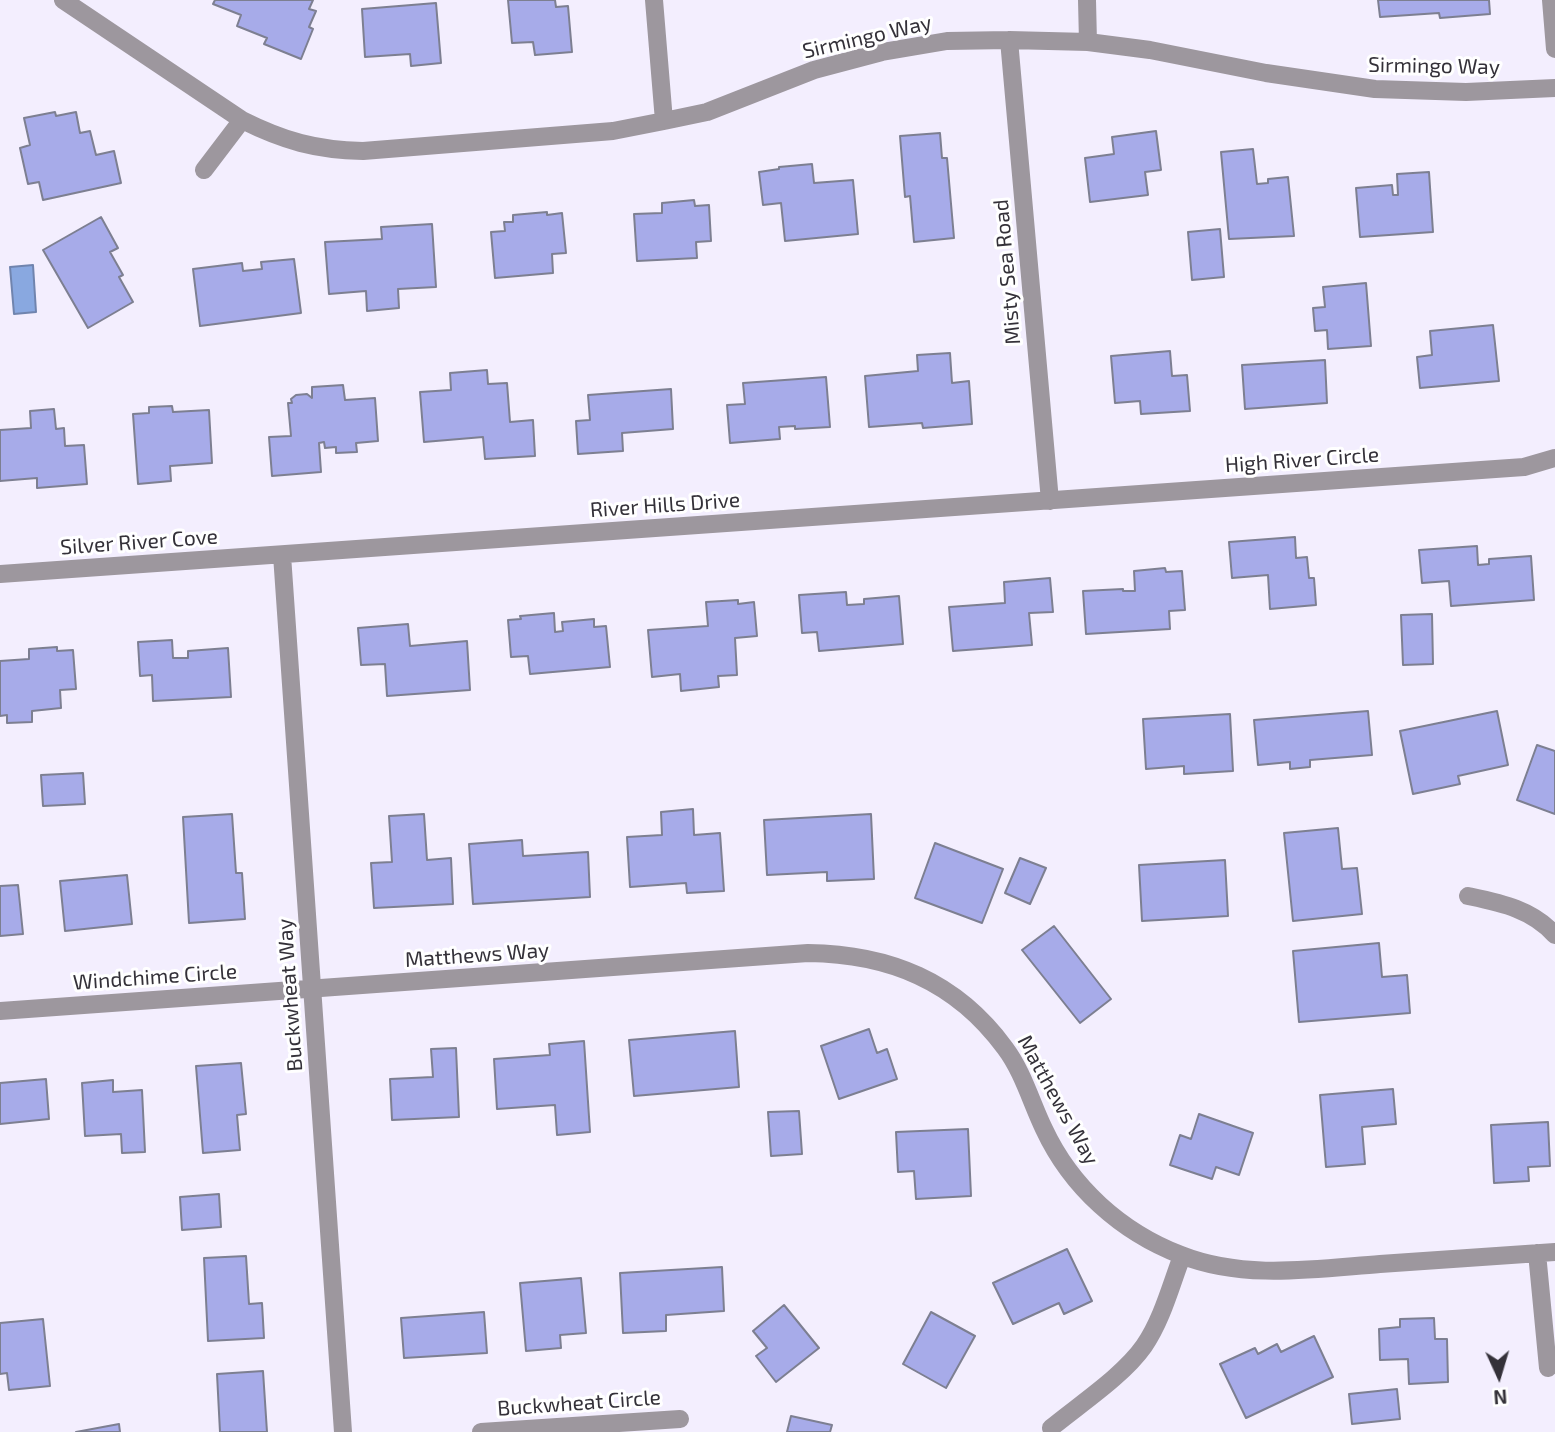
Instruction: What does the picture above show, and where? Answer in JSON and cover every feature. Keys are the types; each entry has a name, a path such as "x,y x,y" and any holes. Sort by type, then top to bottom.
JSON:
{"street":[{"name":"Sirmingo Way","path":"62,0 242,120 271,135 301,145 331,150 363,151 613,131 707,111 814,70 881,52 947,41 1088,42 1376,89 1466,92 1555,88"},
{"path":"654,0 664,121"},
{"path":"1087,0 1088,42"},
{"path":"1551,0 1555,49"},
{"name":"Misty Sea Road","path":"1009,40 1050,500"},
{"path":"204,170 242,120"},
{"name":"High River Circle","path":"1050,500 1524,467 1555,458"},
{"name":"River Hills Drive","path":"282,555 1050,500"},
{"name":"Silver River Cove","path":"0,574 282,555"},
{"name":"Buckwheat Way","path":"282,555 343,1432"},
{"path":"1468,896 1508,905 1543,921 1555,934"},
{"name":"Matthews Way","path":"312,990 808,953 836,953 892,964 943,989 967,1006 987,1026 1006,1049 1021,1074 1044,1130 1079,1183 1101,1206 1126,1226 1153,1243 1182,1256 1209,1264 1263,1271 1546,1252"},
{"name":"Windchime Circle","path":"0,1011 312,990"},
{"path":"1546,1252 1548,1368"},
{"path":"1051,1428 1131,1363 1146,1344 1182,1256"},
{"name":"Buckwheat Circle","path":"481,1432 680,1419"}],"water":[{"path":"33,265 36,312 14,314 10,267"}],"building":[{"path":"215,0 313,0 309,9 316,11 309,27 313,29 301,59 264,44 267,38 237,26 241,15 213,4"},
{"path":"508,0 555,0 556,7 568,6 572,52 535,55 533,42 512,43"},
{"path":"1378,0 1489,0 1490,14 1440,18 1439,13 1380,17"},
{"path":"436,3 441,63 411,66 410,54 365,57 362,9"},
{"path":"55,112 56,116 76,112 80,133 90,131 96,155 114,151 121,183 43,200 39,182 28,184 20,148 30,145 24,118"},
{"path":"1156,131 1161,170 1145,172 1148,195 1090,202 1085,158 1114,154 1112,137"},
{"path":"940,133 942,158 947,158 954,238 914,242 910,196 905,197 900,136"},
{"path":"1253,149 1257,184 1268,183 1268,179 1288,177 1294,236 1229,239 1221,152"},
{"path":"812,164 814,183 853,180 858,234 785,241 781,203 763,205 759,172"},
{"path":"1429,172 1433,232 1360,237 1356,188 1392,185 1393,195 1398,195 1397,174"},
{"path":"694,200 695,206 709,205 711,241 696,242 697,258 637,261 634,214 662,213 662,203"},
{"path":"547,212 547,215 562,213 566,253 552,254 553,273 495,278 491,232 505,231 504,222 513,222 513,215"},
{"path":"101,217 118,248 110,252 123,275 119,277 133,302 88,328 43,250"},
{"path":"432,224 436,287 398,289 399,308 367,311 366,291 329,294 325,242 382,239 381,227"},
{"path":"1220,229 1224,277 1192,280 1188,232"},
{"path":"294,259 301,313 200,326 193,269 242,263 243,271 262,269 261,262"},
{"path":"1366,283 1371,346 1328,349 1327,330 1315,331 1313,308 1325,307 1323,287"},
{"path":"1493,325 1499,381 1420,388 1417,357 1432,355 1430,331"},
{"path":"1170,351 1172,376 1187,375 1190,411 1141,414 1140,401 1115,403 1111,356"},
{"path":"950,353 952,383 969,381 972,424 923,428 922,423 869,427 865,376 918,371 917,355"},
{"path":"1325,360 1327,403 1245,409 1242,365"},
{"path":"487,370 488,384 507,383 510,422 533,420 535,456 485,459 483,437 424,442 420,392 451,390 450,373"},
{"path":"826,377 830,427 779,427 780,439 730,443 727,405 745,404 743,383"},
{"path":"343,385 345,400 375,398 378,441 356,443 357,452 336,453 336,447 325,448 324,442 319,443 321,472 272,476 269,437 291,436 288,403 292,403 291,399 296,395 307,394 312,398 312,387"},
{"path":"671,389 673,429 622,433 623,451 578,454 576,421 590,420 588,395"},
{"path":"172,406 173,412 209,410 212,463 170,466 171,481 138,484 133,414 149,413 149,407"},
{"path":"54,409 56,429 64,428 65,446 84,445 87,484 37,488 37,478 0,481 0,430 31,428 30,411"},
{"path":"1295,537 1296,558 1307,557 1309,578 1314,578 1316,605 1270,609 1268,575 1232,578 1229,542"},
{"path":"1477,546 1478,565 1489,564 1489,559 1531,556 1534,600 1451,606 1449,581 1422,583 1419,550"},
{"path":"1165,568 1166,572 1182,571 1185,610 1169,611 1170,629 1086,634 1083,591 1135,591 1134,571"},
{"path":"1050,578 1053,612 1029,613 1032,645 953,651 949,607 1005,603 1004,582"},
{"path":"846,592 847,605 864,604 864,599 899,596 903,644 819,651 817,632 802,633 799,595"},
{"path":"738,600 738,604 754,602 757,636 735,638 737,675 718,676 719,687 681,691 680,674 652,677 648,630 708,626 706,602"},
{"path":"554,613 555,632 563,631 562,622 594,619 594,627 606,626 610,667 530,674 528,656 511,657 508,620 521,619 520,616"},
{"path":"1432,614 1433,664 1403,665 1401,615"},
{"path":"408,624 410,646 467,641 470,690 387,696 385,664 361,665 358,628"},
{"path":"172,640 173,658 188,658 188,651 228,648 231,697 153,701 152,675 140,676 138,642"},
{"path":"57,647 57,651 73,650 76,689 60,690 61,708 32,711 32,722 7,723 7,715 0,716 0,661 29,659 29,649"},
{"path":"1368,711 1372,755 1310,760 1310,767 1290,769 1290,762 1258,765 1254,720"},
{"path":"1497,711 1508,765 1458,776 1460,784 1413,794 1400,731"},
{"path":"1230,714 1233,771 1184,774 1184,766 1146,769 1143,719"},
{"path":"1537,745 1555,751 1555,814 1517,800"},
{"path":"83,773 85,804 43,806 41,775"},
{"path":"693,809 694,835 720,833 724,891 687,893 686,883 630,887 627,837 662,835 661,812"},
{"path":"232,814 236,873 242,873 245,919 189,923 183,817"},
{"path":"424,814 427,860 451,858 453,904 374,908 371,863 392,862 389,816"},
{"path":"871,814 874,879 827,881 827,872 767,875 764,820"},
{"path":"1338,828 1342,869 1357,868 1362,914 1293,921 1284,833"},
{"path":"522,840 523,856 588,852 590,897 473,904 469,844"},
{"path":"935,843 1003,869 982,923 915,898"},
{"path":"1020,858 1046,868 1030,904 1005,893"},
{"path":"1225,860 1228,916 1142,921 1139,865"},
{"path":"127,875 132,924 65,931 60,881"},
{"path":"18,885 23,934 0,936 0,886"},
{"path":"1054,926 1111,999 1080,1023 1022,950"},
{"path":"1379,943 1382,977 1407,975 1410,1013 1299,1022 1293,951"},
{"path":"869,1029 877,1053 887,1049 897,1079 839,1099 821,1046"},
{"path":"735,1031 739,1087 634,1096 629,1040"},
{"path":"584,1041 590,1132 557,1135 555,1105 497,1109 494,1059 550,1055 549,1044"},
{"path":"456,1048 459,1117 392,1120 390,1079 433,1077 431,1049"},
{"path":"241,1063 246,1114 237,1115 240,1150 203,1153 196,1066"},
{"path":"46,1079 49,1119 0,1124 0,1083"},
{"path":"113,1080 113,1092 142,1090 145,1152 122,1153 121,1134 85,1136 82,1083"},
{"path":"1393,1089 1396,1124 1362,1127 1365,1164 1326,1167 1320,1095"},
{"path":"799,1111 802,1154 771,1156 768,1112"},
{"path":"1199,1114 1253,1133 1239,1175 1216,1167 1212,1179 1170,1165 1180,1135 1191,1139"},
{"path":"1548,1122 1550,1166 1528,1167 1529,1181 1494,1183 1491,1125"},
{"path":"968,1129 971,1196 916,1199 914,1171 898,1172 896,1132"},
{"path":"219,1194 221,1227 182,1230 180,1197"},
{"path":"1067,1249 1092,1301 1064,1314 1059,1303 1013,1324 993,1283"},
{"path":"246,1256 249,1304 262,1303 264,1338 208,1341 204,1258"},
{"path":"722,1267 724,1311 666,1315 666,1331 623,1333 620,1273"},
{"path":"581,1278 586,1333 560,1335 561,1348 526,1351 520,1283"},
{"path":"784,1305 819,1348 776,1382 756,1356 767,1348 753,1331"},
{"path":"484,1312 487,1353 404,1358 401,1318"},
{"path":"931,1312 975,1336 946,1388 903,1364"},
{"path":"1434,1318 1435,1339 1447,1339 1448,1382 1409,1384 1408,1359 1380,1360 1379,1329 1400,1327 1400,1319"},
{"path":"43,1319 50,1386 9,1390 7,1373 0,1374 0,1323"},
{"path":"1314,1336 1333,1377 1246,1418 1220,1364 1255,1348 1258,1354 1277,1344 1281,1352"},
{"path":"263,1371 267,1432 220,1432 217,1374"},
{"path":"1397,1389 1400,1419 1352,1424 1349,1394"},
{"path":"791,1416 832,1425 830,1432 787,1432"},
{"path":"119,1424 120,1432 76,1432"}]}
